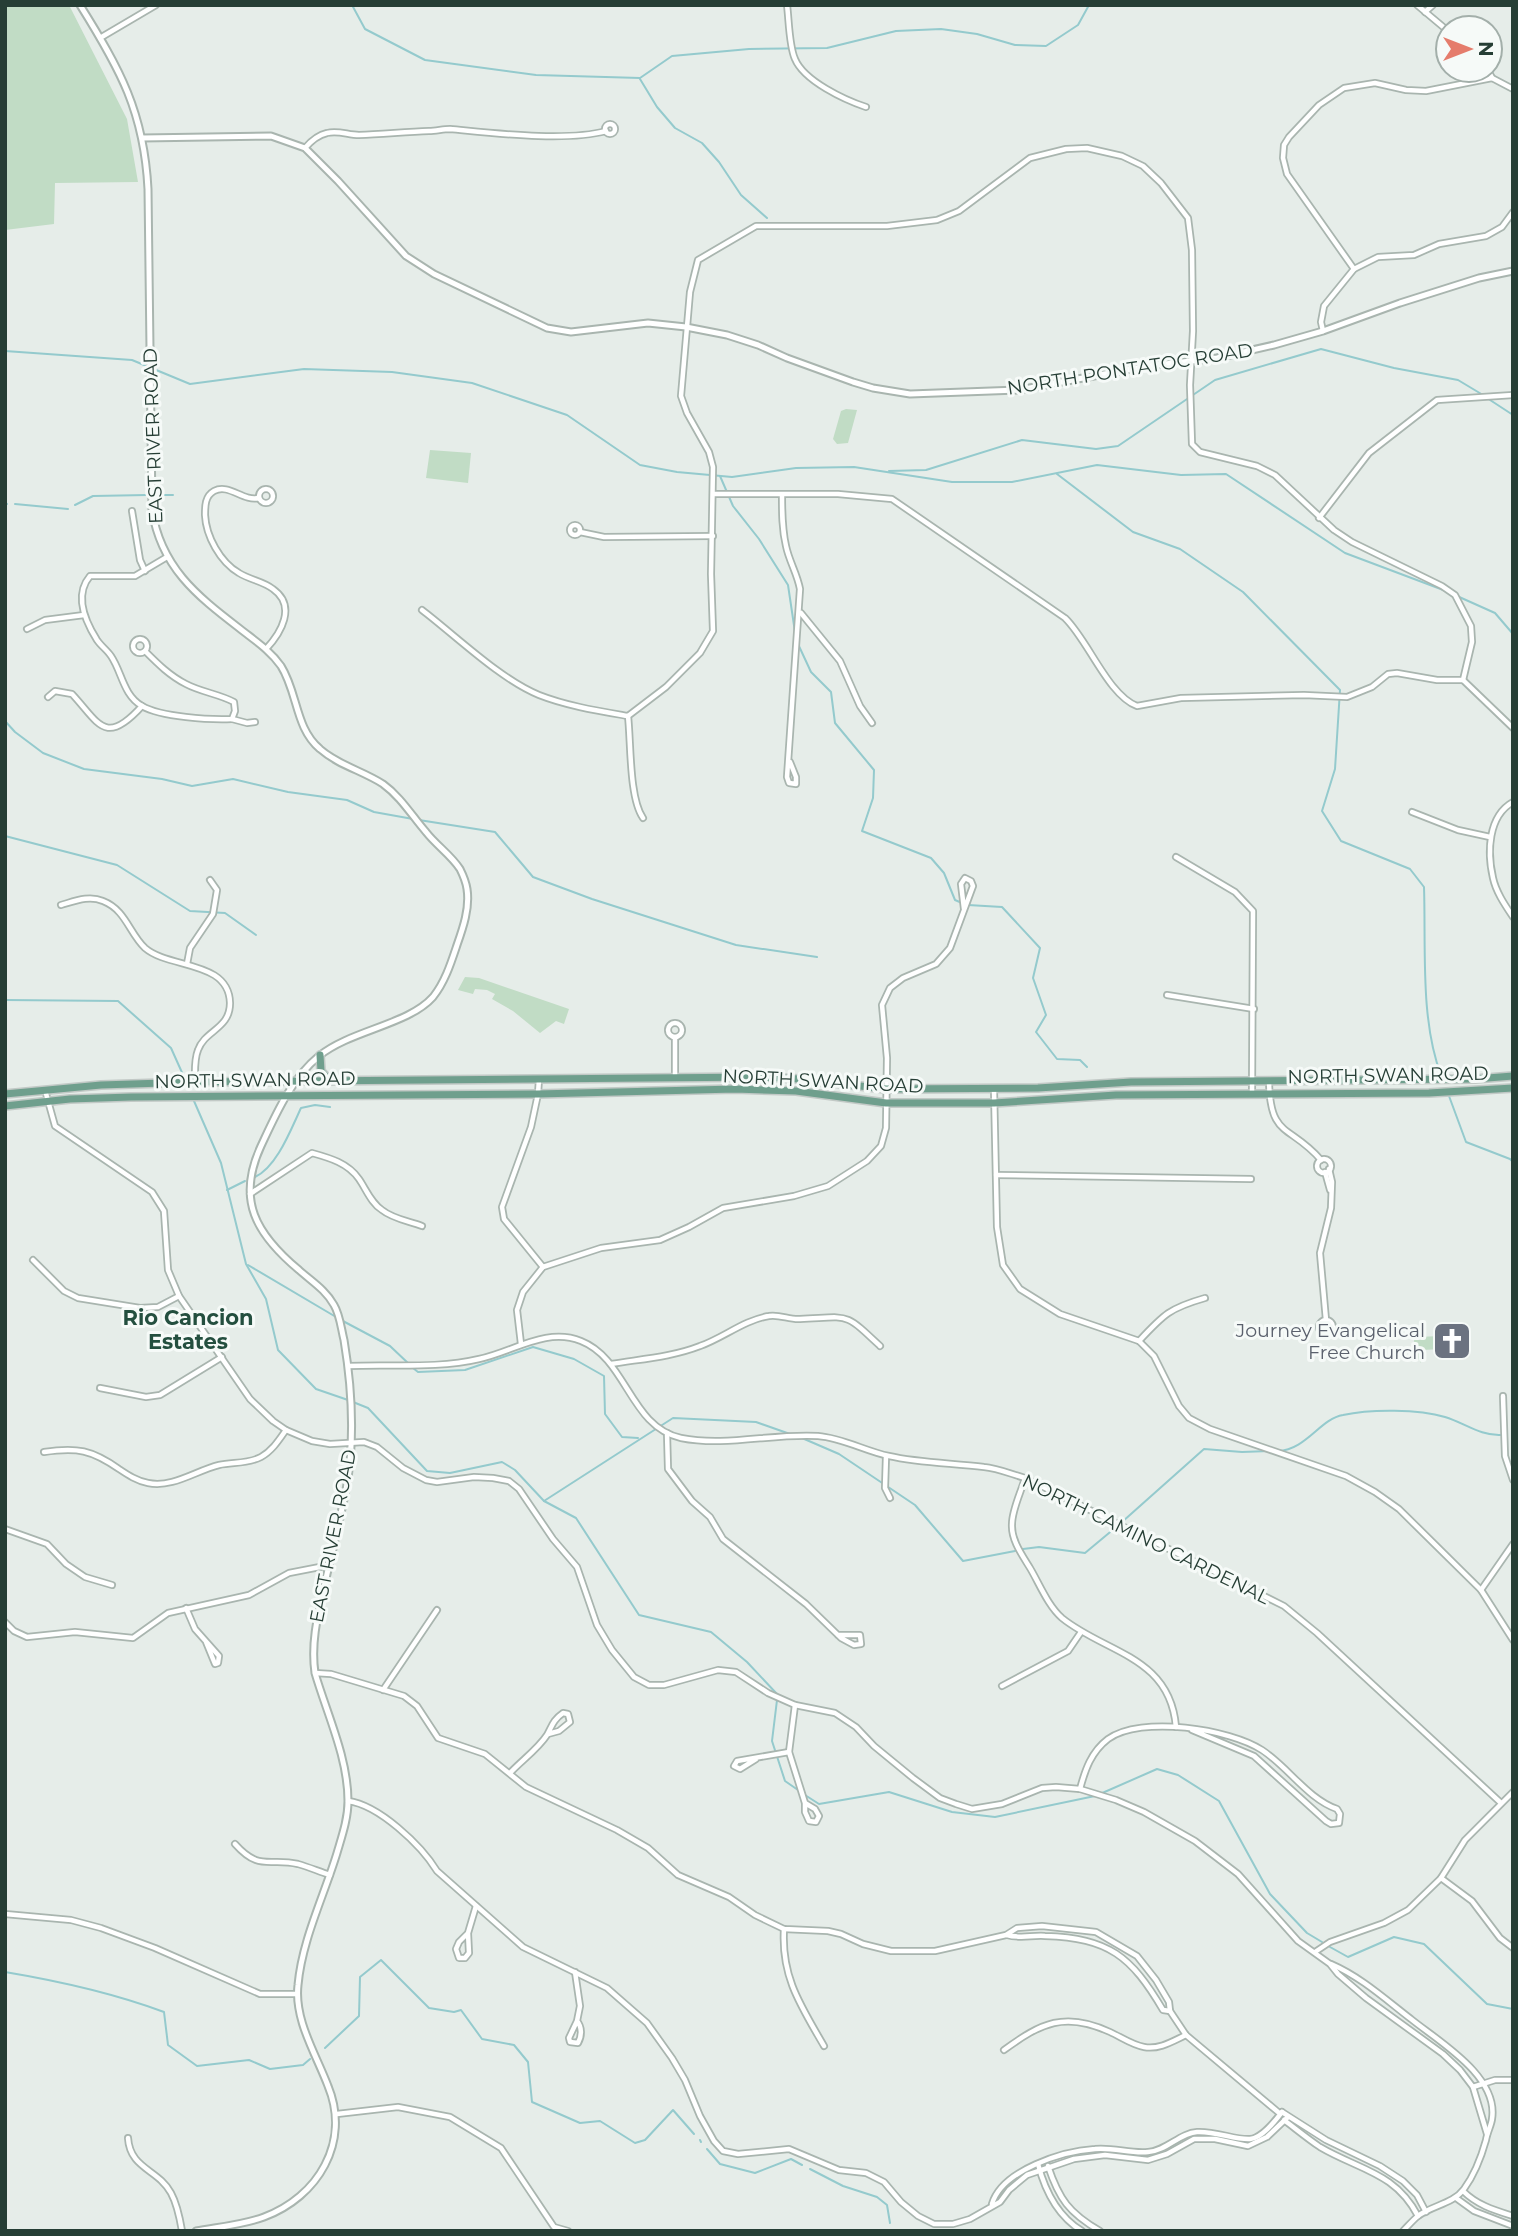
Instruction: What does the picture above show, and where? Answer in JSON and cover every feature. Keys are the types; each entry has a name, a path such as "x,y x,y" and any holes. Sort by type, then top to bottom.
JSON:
{"main road":[{"path":"320,1055 321,1071 330,1082"},
{"name":"NORTH SWAN ROAD","path":"5,1094 101,1085 195,1082 791,1079 886,1090 994,1089 1131,1082 1513,1076"},
{"name":"NORTH SWAN ROAD","path":"5,1106 131,1097 538,1094 735,1089 796,1091 886,1103 995,1103 1116,1095 1429,1093 1513,1088"}],"street":[{"name":"EAST RIVER ROAD","path":"80,5 113,58 129,93 142,138 148,189 152,510 158,536 167,557 198,595 266,649 286,675 310,740 328,756 369,776 396,795 425,832 457,866 467,890 463,927 444,979 430,1000 420,1008 355,1035 320,1055 286,1095 259,1150 251,1175 251,1209 261,1231 334,1305 339,1317 348,1366 351,1443 347,1485 313,1647 315,1673 340,1754 348,1801 344,1830 301,1962 297,1994 306,2033 330,2089 337,2113 328,2158 307,2192 286,2207 262,2218 196,2231"},
{"path":"100,38 156,5"},
{"path":"787,5 794,58 803,73 851,102 866,107"},
{"path":"1417,5 1434,19"},
{"path":"1425,12 1433,5"},
{"path":"1354,269 1287,174 1283,158 1284,145 1319,105 1344,88 1375,83 1406,90 1426,91 1462,84"},
{"path":"305,148 312,140 330,132 359,135 448,129 477,133 556,135 596,134 606,131"},
{"name":"NORTH PONTATOC ROAD","path":"142,138 271,136 305,148 406,256 434,274 547,328 571,332 648,323 686,327 727,335 853,382 910,394 1019,390 1146,366 1192,362 1274,345 1479,278 1513,271"},
{"path":"422,610 501,672 538,695 590,710 628,716 666,687 700,653 713,631 713,467 709,452 681,397 690,292 698,260 756,226 887,226 937,220 959,211 1030,158 1066,149 1087,148 1111,152 1143,166 1161,183 1188,218 1192,255 1192,444 1200,452 1257,466 1275,475 1319,518 1352,542 1455,595 1471,626 1472,642 1463,680"},
{"path":"1323,331 1321,321 1324,306 1354,269 1378,257 1414,255 1438,244 1486,236 1502,228 1513,212"},
{"path":"1319,518 1369,453 1437,400 1513,395"},
{"path":"260,498 248,499 225,489 216,489 209,494 206,502 205,520 220,556 237,573 273,588 284,602 283,628 266,649"},
{"path":"714,494 847,495 892,499 1065,618 1074,627 1101,670 1134,705 1181,698 1304,695 1347,697 1372,687 1388,674 1397,673 1437,680 1463,680 1513,728"},
{"path":"782,496 781,521 786,549 797,571 800,589 790,762"},
{"path":"132,511 140,560 145,571"},
{"path":"580,532 604,537 713,536"},
{"path":"167,557 135,576 123,578 97,574 90,576 84,583 81,593 84,615 98,642 112,657 130,694 142,706 164,713 255,722"},
{"path":"800,612 840,661 860,706 872,723"},
{"path":"27,629 45,620 84,615"},
{"path":"145,652 164,671 187,685 220,694 234,702 232,719"},
{"path":"48,697 55,691 72,694 92,720 103,727 117,727 127,722 142,706"},
{"path":"628,716 634,795 637,810 643,818"},
{"path":"1513,802 1497,818 1490,837 1493,878 1502,901 1513,917"},
{"path":"1412,812 1458,830 1490,837"},
{"path":"1176,857 1235,892 1254,911 1252,1093"},
{"path":"521,1344 517,1310 523,1292 543,1267 601,1248 660,1240 723,1208 794,1196 828,1186 867,1161 881,1146 886,1128 887,1058 882,1005 890,988 903,978 936,964 950,948 973,886 971,881 965,878 961,884 964,909"},
{"path":"187,964 190,948 213,914 217,890 210,880"},
{"path":"61,905 88,897 102,900 124,916 142,945 152,954 187,964 223,981 230,1003 228,1015 221,1027 205,1039 198,1049 195,1082"},
{"path":"1167,995 1254,1009"},
{"path":"675,1037 675,1078"},
{"path":"539,1079 531,1127 502,1207 504,1219 543,1267"},
{"path":"1269,1081 1269,1104 1275,1120 1285,1132 1310,1148 1321,1160 1329,1161 1327,1171 1331,1195 1320,1254 1326,1320"},
{"path":"45,1089 55,1126 152,1192 164,1211 168,1270 179,1296 257,1408 286,1430 321,1444 364,1442 377,1447 402,1468 426,1480 437,1482 474,1477 509,1481 519,1489 553,1539 577,1567 597,1625 612,1650 634,1677 649,1685 664,1685 718,1670 736,1671 768,1693 795,1704 835,1713 856,1727 912,1778 940,1798 956,1804 972,1809 1002,1804 1042,1788 1080,1789 1144,1812 1195,1841 1238,1874 1298,1941 1330,1964 1366,1998 1461,2070 1473,2087 1487,2134"},
{"path":"994,1089 997,1227 1003,1265 1020,1289 1060,1314 1139,1341 1154,1356 1179,1406 1189,1418 1210,1429 1346,1476 1399,1509 1481,1590 1513,1640"},
{"path":"249,1194 312,1153 336,1160 347,1167 358,1177 379,1209 422,1226"},
{"path":"1321,1160 1317,1167 1321,1172 1327,1171"},
{"path":"996,1175 1251,1179"},
{"path":"33,1260 64,1291 78,1298 140,1308 158,1307 179,1296"},
{"path":"1139,1341 1158,1320 1177,1307 1205,1298"},
{"path":"611,1364 702,1346 771,1315 796,1319 845,1317 858,1324 880,1346"},
{"name":"NORTH CAMINO CARDENAL","path":"348,1366 455,1363 481,1359 544,1338 564,1337 582,1341 611,1364 641,1410 652,1423 667,1433 695,1440 718,1441 817,1436 887,1456 912,1461 987,1467 1025,1478 1284,1606 1501,1803"},
{"path":"100,1388 146,1397 160,1395 222,1357"},
{"path":"1503,1396 1505,1456 1513,1480"},
{"path":"44,1452 76,1449 90,1452 131,1477 160,1485 216,1466 252,1461 263,1456 286,1430"},
{"path":"667,1433 668,1469 692,1501 710,1517 723,1539 806,1604 838,1635 853,1645 861,1644 860,1635 838,1635"},
{"path":"887,1456 886,1488 890,1499"},
{"path":"1025,1478 1012,1524 1017,1547 1058,1615 1081,1632 1139,1661 1161,1684 1172,1708 1176,1727"},
{"path":"5,1529 47,1544 66,1564 85,1577 112,1585"},
{"path":"1481,1590 1513,1544"},
{"path":"5,1622 14,1631 27,1637 75,1632 133,1638 168,1612 249,1595 289,1573 330,1565"},
{"path":"186,1608 195,1629 206,1642"},
{"path":"383,1690 436,1610"},
{"path":"1002,1686 1068,1651 1081,1632"},
{"path":"315,1673 331,1674 404,1696 417,1706 438,1738 485,1754 526,1787 617,1830 648,1848 678,1875 729,1897 755,1915 784,1929 819,1929 891,1951 935,1951 1006,1935 1017,1928 1042,1926 1096,1932 1126,1949 1150,1970 1169,2002 1170,2011 1186,2035 1321,2147 1397,2187 1410,2200 1418,2216"},
{"path":"795,1704 789,1752 805,1803"},
{"path":"510,1773 548,1734 559,1731 570,1722 568,1714 558,1716 550,1725 548,1734"},
{"path":"1080,1789 1092,1755 1108,1739 1127,1730 1176,1727 1192,1730 1254,1756 1326,1821 1331,1824 1341,1819 1338,1809 1320,1800 1259,1748 1227,1734 1205,1729 1192,1730"},
{"path":"756,1759 789,1752"},
{"path":"1315,1952 1329,1942 1384,1923 1408,1910 1441,1878 1465,1840 1513,1792"},
{"path":"348,1801 364,1805 405,1833 428,1856 437,1871 476,1906 488,1913 523,1947 607,1988 647,2023 672,2058 685,2080 700,2116 723,2151 738,2154 789,2149 839,2170 866,2173 884,2182 901,2202 918,2216 934,2224 953,2224 970,2219 992,2205 995,2195 1004,2184 1023,2169 1039,2167 1093,2149 1149,2152 1194,2132 1219,2132 1250,2139 1264,2132 1280,2113"},
{"path":"235,1844 255,1861 265,1864 297,1864 330,1875"},
{"path":"1441,1878 1472,1901 1500,1938 1513,1948"},
{"path":"468,1933 456,1949 459,1958 465,1958 470,1953 468,1933 476,1906"},
{"path":"5,1914 71,1920 101,1928 153,1947 260,1994 297,1994"},
{"path":"784,1929 783,1951 792,1989 824,2046"},
{"path":"1006,1935 1016,1938 1051,1936 1093,1941 1131,1964 1143,1977 1163,2010 1170,2011"},
{"path":"1330,1964 1343,1969 1373,1989 1448,2046 1470,2066 1483,2083 1490,2102 1493,2118 1481,2158 1462,2191 1456,2198 1418,2216 1403,2231"},
{"path":"575,1972 580,1997 577,2021"},
{"path":"1004,2050 1031,2031 1057,2022 1092,2024 1146,2048 1160,2046 1186,2035"},
{"path":"1473,2087 1495,2080 1513,2080"},
{"path":"337,2113 398,2107 450,2117 501,2148 554,2229 568,2231"},
{"path":"1287,2119 1403,2181 1417,2195 1426,2212"},
{"path":"1047,2164 1092,2155 1148,2160 1167,2154 1194,2139 1215,2139 1248,2146 1267,2137 1287,2119"},
{"path":"128,2138 129,2149 135,2160 171,2193 182,2231"},
{"path":"1354,2162 1360,2157"},
{"path":"1047,2164 1061,2199 1070,2210 1100,2231"},
{"path":"1039,2167 1054,2204 1063,2217 1082,2231"},
{"path":"1462,2191 1478,2203 1513,2216"},
{"path":"1456,2198 1474,2211 1513,2226"}],"green space":[{"path":"5,5 69,5 127,119 138,182 55,183 54,224 5,230"},
{"path":"857,410 848,443 837,444 833,439 841,411"},
{"path":"430,450 471,453 468,483 426,478"},
{"path":"465,977 479,978 569,1009 564,1024 556,1021 540,1033 513,1011 492,999 495,994 487,990 475,989 473,994 458,990"},
{"path":"1442,1322 1454,1323 1455,1333 1449,1333 1443,1349 1421,1350 1421,1363 1415,1354 1414,1340 1417,1337 1441,1336"}],"waterway":[{"path":"352,5 365,29 425,60 536,75 640,78 672,56 749,49 827,48 896,31 941,29 977,34 1015,45 1046,46 1078,25 1089,5"},
{"path":"640,79 657,107 675,128 702,143 719,162 741,195 767,218"},
{"path":"889,471 926,470 1022,440 1096,449 1118,446 1215,380 1321,349 1394,368 1458,380 1483,395"},
{"path":"5,351 132,360 190,384 304,369 392,372 472,383 567,415 640,465 677,472 732,477 796,468 854,467 952,482 1012,482 1097,465 1181,475 1226,474 1345,553 1446,591"},
{"path":"1487,398 1513,415"},
{"path":"1057,474 1133,532 1180,549 1243,592 1340,690 1335,769 1322,811 1341,841 1410,869 1424,887 1427,1007 1434,1054 1441,1075"},
{"path":"720,476 733,506 759,539 788,585 795,632"},
{"path":"75,505 93,496 147,495"},
{"path":"157,495 173,495"},
{"path":"15,504 68,509"},
{"path":"1457,596 1495,613 1513,634"},
{"path":"798,644 811,672 831,692 835,723 874,770 873,798 862,831 931,858 944,873 955,900 962,903"},
{"path":"5,721 43,753 84,769 162,779 192,786 233,779 288,792 347,800 374,812 413,819"},
{"path":"419,820 495,832 533,877 592,899 736,945 817,957"},
{"path":"5,836 117,865 190,911 225,913 256,935"},
{"path":"968,905 1002,907 1040,948 1033,978 1046,1015 1036,1032 1057,1059 1080,1060 1087,1067"},
{"path":"5,1000 118,1001 171,1048 184,1077"},
{"path":"1449,1096 1466,1142 1513,1162"},
{"path":"194,1101 221,1163 246,1264 266,1299 278,1350 316,1389 348,1400"},
{"path":"255,1177 277,1156 301,1108 315,1105 330,1107"},
{"path":"227,1190 245,1181"},
{"path":"248,1265 336,1317"},
{"path":"341,1320 390,1346 409,1364"},
{"path":"413,1368 418,1372 465,1370 533,1347 574,1359 604,1376 605,1414 622,1437 638,1438"},
{"path":"353,1402 368,1408 427,1471 450,1473 502,1462 515,1470 544,1501 673,1418 756,1422 790,1434"},
{"path":"1278,1451 1297,1446 1335,1418 1367,1412 1408,1411 1434,1414 1473,1429 1501,1435"},
{"path":"802,1438 839,1454 915,1505 963,1561 1015,1551"},
{"path":"1122,1522 1204,1449 1269,1451"},
{"path":"544,1501 576,1518 639,1615 711,1632 747,1662 777,1694"},
{"path":"1023,1549 1039,1547 1085,1553 1115,1528"},
{"path":"777,1700 772,1741 785,1781 798,1790"},
{"path":"1100,1794 1157,1769 1178,1775 1219,1801 1270,1894 1307,1933 1322,1942"},
{"path":"805,1795 819,1804 889,1792 952,1812 995,1817 1095,1796"},
{"path":"1330,1947 1348,1957 1394,1937 1424,1944 1487,2004 1513,2009"},
{"path":"325,2048 359,2016 360,1977 381,1960 429,2008 454,2012 461,2010 482,2039 514,2045 528,2062 532,2102 580,2123 600,2121 635,2143 645,2140 673,2110 694,2134"},
{"path":"5,1972 86,1988 164,2012 168,2045 197,2066 249,2060 270,2069 303,2065 310,2059"},
{"path":"707,2149 720,2164 755,2173 791,2159 802,2165"},
{"path":"810,2169 843,2186 877,2197 887,2205 890,2223"}],"place":[{"name":"Journey Evangelical Free Church","path":"1452,1341"}],"district":[{"name":"Rio Cancion Estates","path":"188,1329"}]}
